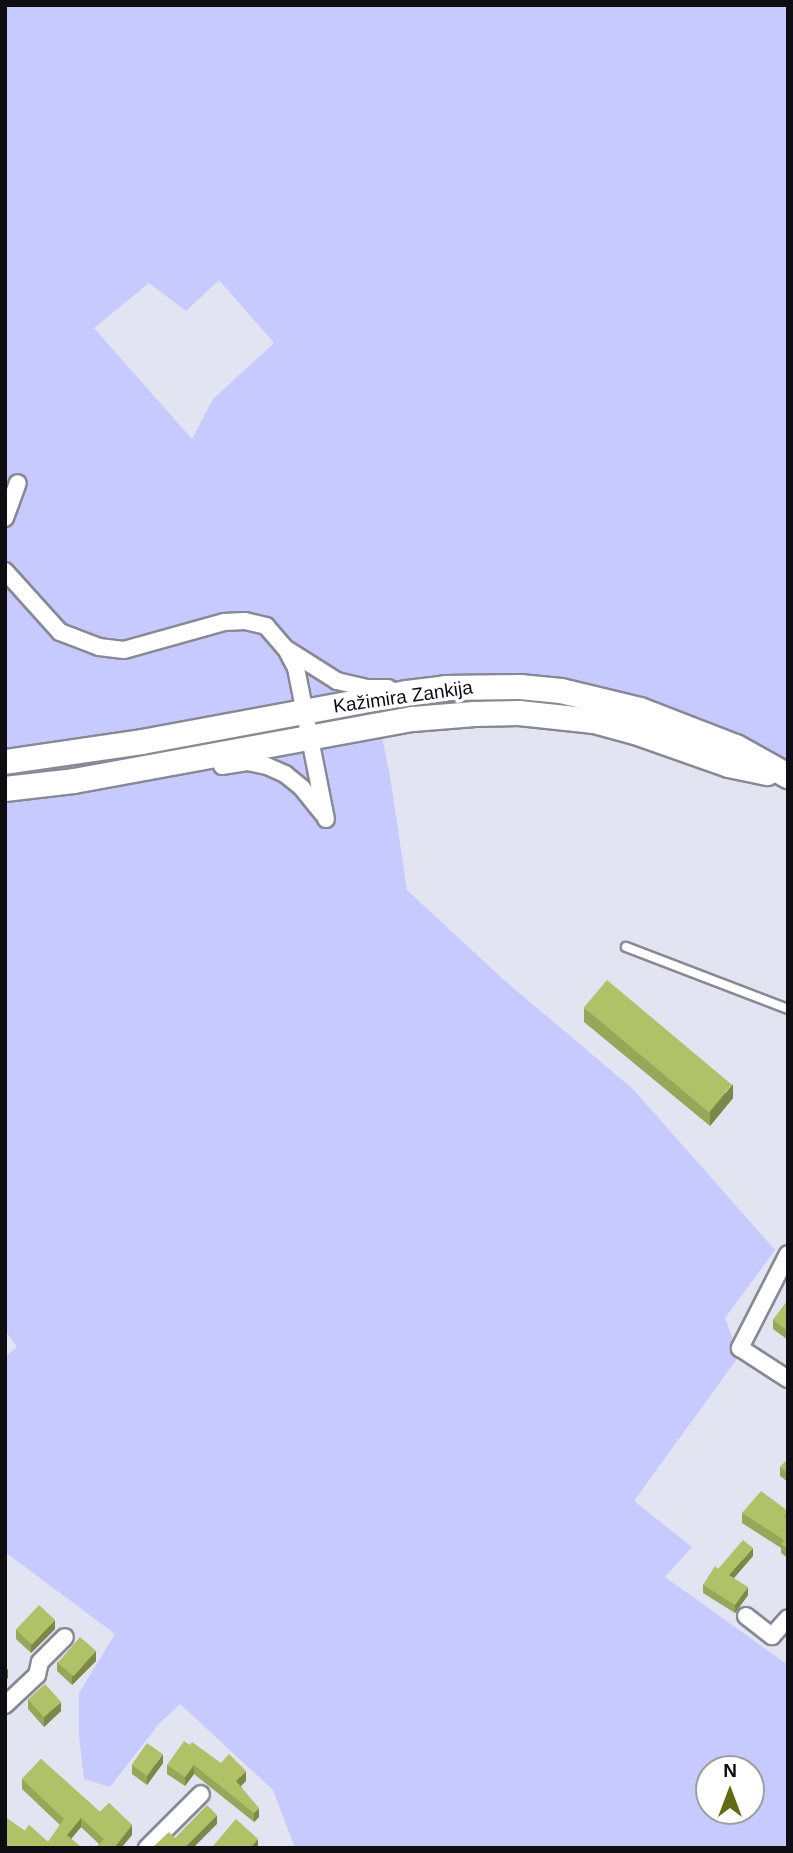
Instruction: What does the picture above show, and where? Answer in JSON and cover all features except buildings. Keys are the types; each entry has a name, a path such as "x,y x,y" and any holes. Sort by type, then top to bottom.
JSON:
{"main road":[{"name":"Kažimira Zankija","path":"5,762 142,742 407,693 445,688 520,687 599,698 692,728 736,747 788,777"},
{"name":"Kažimira Zankija","path":"5,789 74,781 440,716 556,716 635,732 729,765 788,777"}],"street":[{"path":"5,518 18,483"},
{"path":"5,571 60,632 99,647 124,650 223,622 245,621 267,626 286,649 296,668 326,819 302,788 267,766 247,762 205,768 167,764"},
{"path":"286,649 337,681 407,693"},
{"path":"788,1254 740,1348 788,1379"},
{"path":"746,1616 772,1636 788,1618"},
{"path":"5,1705 37,1675 40,1662 65,1637"},
{"path":"147,1848 201,1794"}],"lane":[{"path":"626,947 788,1009"}],"shaded area":[{"path":"5,5 788,5 788,776 599,698 374,699 390,776 407,890 504,980 633,1089 775,1250 725,1318 739,1356 634,1501 692,1547 665,1577 788,1665 788,1848 295,1848 273,1790 180,1704 158,1725 110,1787 84,1779 79,1736 79,1693 115,1634 5,1552 5,1357 17,1347 5,1330","holes":["219,280 274,343 213,399 192,439 94,328 149,283 186,311"]}]}
